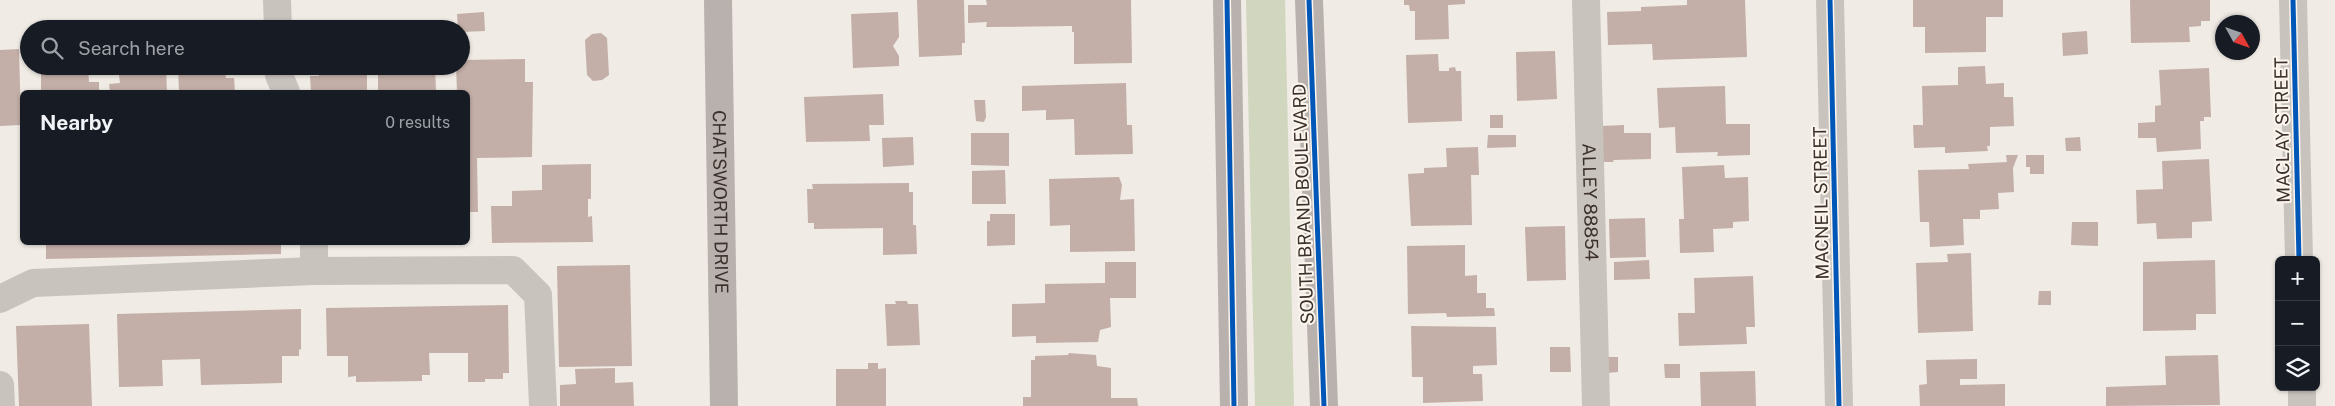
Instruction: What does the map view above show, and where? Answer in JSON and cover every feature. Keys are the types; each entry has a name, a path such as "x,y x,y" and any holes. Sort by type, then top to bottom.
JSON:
{"main road":[{"name":"CHATSWORTH DRIVE","path":"718,0 724,406"},
{"path":"1227,0 1234,406"},
{"name":"SOUTH BRAND BOULEVARD","path":"1309,0 1324,406"}],"street":[{"path":"277,0 278,20"},
{"name":"ALLEY 88854","path":"1586,0 1596,406"},
{"name":"MACNEIL STREET","path":"1830,0 1839,406"},
{"name":"MACLAY STREET","path":"2293,0 2299,256"},
{"path":"279,75 285,90"},
{"path":"314,245 314,271"},
{"path":"0,299 33,283 314,271 513,270 538,295 543,406"},
{"path":"0,385 1,406"},
{"path":"2302,391 2302,406"}],"green space":[{"path":"1246,0 1285,0 1294,406 1255,406"}],"building":[{"path":"917,0 964,0 965,43 962,43 962,55 919,57"},
{"path":"986,0 1131,0 1132,63 1074,64 1074,32 1072,32 1072,26 986,27 987,22 968,23 968,5 987,5"},
{"path":"1404,0 1465,0 1465,4 1448,5 1449,39 1415,40 1415,11 1410,11 1409,5 1404,5"},
{"path":"1687,0 1745,0 1747,57 1653,60 1652,44 1608,45 1607,12 1641,11 1641,7 1687,5"},
{"path":"1913,0 2003,0 2003,17 1986,17 1986,52 1925,53 1925,27 1913,27"},
{"path":"2130,0 2210,0 2210,21 2201,21 2201,26 2189,27 2190,42 2131,43"},
{"path":"484,12 485,31 470,32 470,20 457,20 457,14"},
{"path":"898,12 899,37 893,46 899,56 899,66 853,68 851,14"},
{"path":"2087,31 2088,54 2063,56 2062,33"},
{"path":"601,33 607,38 609,75 602,80 593,81 587,75 585,40 592,34"},
{"path":"19,49 20,125 0,126 0,50"},
{"path":"1555,51 1557,99 1517,101 1516,52"},
{"path":"1438,54 1439,71 1449,71 1449,68 1455,67 1456,71 1461,71 1462,121 1408,123 1406,55"},
{"path":"525,59 525,82 533,82 532,157 477,158 478,212 470,212 470,90 457,90 456,75 470,75 470,60"},
{"path":"1985,66 1986,84 2004,83 2004,97 2013,97 2014,126 1990,127 1990,146 1987,146 1988,151 1945,153 1945,147 1914,148 1913,125 1923,125 1922,86 1958,85 1958,67"},
{"path":"2209,68 2211,117 2204,117 2204,121 2200,121 2201,149 2157,152 2156,138 2138,138 2138,123 2155,122 2155,106 2161,105 2159,70"},
{"path":"41,75 89,75 89,82 99,82 99,90 41,90"},
{"path":"119,75 166,75 167,90 110,90 109,84 120,83"},
{"path":"178,75 226,75 226,78 234,78 235,90 179,90"},
{"path":"367,75 367,90 311,90 310,76"},
{"path":"378,75 435,75 436,90 378,90"},
{"path":"1126,83 1127,125 1132,125 1133,154 1075,155 1074,119 1046,120 1046,110 1022,111 1022,86"},
{"path":"1725,86 1726,124 1750,124 1750,155 1717,156 1718,152 1676,153 1675,127 1659,128 1657,88"},
{"path":"883,94 884,125 869,125 870,141 806,142 804,97"},
{"path":"974,100 985,100 986,117 984,122 976,121"},
{"path":"1490,115 1503,115 1503,128 1490,128"},
{"path":"1624,125 1624,133 1651,133 1651,159 1602,162 1601,126"},
{"path":"971,133 1009,133 1009,166 971,165"},
{"path":"1488,135 1516,135 1516,147 1487,148"},
{"path":"913,137 914,165 883,167 882,138"},
{"path":"2080,137 2081,151 2066,151 2065,138"},
{"path":"1478,147 1479,175 1471,175 1472,225 1411,226 1408,174 1424,173 1424,168 1447,167 1446,148"},
{"path":"2006,155 2018,155 2013,168 2014,192 1998,193 1999,209 1980,210 1980,219 1963,219 1964,245 1930,247 1929,222 1920,222 1918,170 1969,169 1968,164 2007,162"},
{"path":"2026,155 2044,155 2044,174 2030,174 2030,167 2026,167"},
{"path":"2209,159 2212,221 2192,222 2192,238 2157,239 2156,223 2137,224 2136,190 2163,189 2162,161"},
{"path":"591,164 591,199 588,199 588,217 592,216 593,242 492,243 491,206 512,206 512,191 542,190 542,165"},
{"path":"1724,165 1725,178 1748,177 1749,221 1733,222 1733,228 1713,229 1714,252 1680,253 1679,219 1684,219 1682,167"},
{"path":"1005,170 1006,204 972,204 972,171"},
{"path":"1119,177 1122,185 1120,200 1134,199 1135,251 1070,252 1070,225 1050,226 1049,179"},
{"path":"909,183 909,192 913,192 913,225 916,225 917,254 883,255 883,228 814,229 814,223 808,223 807,189 813,189 812,184"},
{"path":"990,214 1015,214 1015,245 987,246 987,221 990,221"},
{"path":"1645,218 1646,257 1610,258 1609,219"},
{"path":"2072,222 2098,222 2098,246 2071,245"},
{"path":"1565,226 1566,280 1527,281 1525,227"},
{"path":"46,245 281,245 281,254 46,259"},
{"path":"1465,245 1465,276 1477,275 1477,293 1486,293 1486,308 1494,308 1495,316 1447,317 1446,313 1408,314 1407,246"},
{"path":"1971,253 1973,331 1918,333 1916,263 1948,262 1947,254"},
{"path":"1649,260 1650,279 1614,280 1614,262"},
{"path":"2215,260 2216,314 2196,314 2196,330 2143,331 2143,262"},
{"path":"1105,262 1136,262 1136,298 1110,298 1111,327 1100,330 1098,342 1036,343 1036,336 1012,337 1012,304 1045,303 1045,284 1105,283"},
{"path":"630,265 632,366 559,367 557,266"},
{"path":"1753,276 1755,327 1746,327 1747,344 1679,346 1678,313 1695,313 1694,278"},
{"path":"2039,291 2051,291 2051,305 2038,305"},
{"path":"895,301 907,301 908,304 918,304 920,345 887,346 885,304 896,304"},
{"path":"508,305 509,373 503,373 503,379 485,379 485,382 468,382 468,353 429,353 430,375 422,375 422,381 356,382 356,376 348,377 348,356 327,356 326,308"},
{"path":"301,309 301,350 299,349 299,356 282,356 282,383 201,385 200,359 162,360 163,386 119,387 117,314"},
{"path":"89,324 92,406 19,406 16,326"},
{"path":"1411,326 1496,327 1497,365 1473,366 1473,374 1482,374 1483,401 1423,403 1423,377 1412,377"},
{"path":"1550,347 1570,347 1571,372 1550,372"},
{"path":"1069,353 1096,355 1097,366 1111,368 1111,398 1137,398 1138,406 1023,406 1023,397 1031,397 1031,360 1035,360 1035,356 1068,355"},
{"path":"2218,355 2220,405 2106,406 2106,387 2166,385 2165,356"},
{"path":"1606,357 1618,357 1618,372 1607,373"},
{"path":"1977,359 1977,379 1960,379 1960,385 2005,384 2005,406 1920,406 1919,385 1927,384 1926,360"},
{"path":"868,363 878,363 878,369 886,368 886,406 836,406 836,369 868,369"},
{"path":"1664,364 1680,364 1680,378 1665,378"},
{"path":"615,368 615,383 633,382 634,406 560,406 560,385 576,384 575,369"},
{"path":"1755,371 1756,406 1701,406 1700,372"}],"cycle path":[{"path":"1227,0 1234,406"},
{"path":"1309,0 1324,406"},
{"path":"1830,0 1839,406"},
{"path":"2293,0 2299,256"}]}
